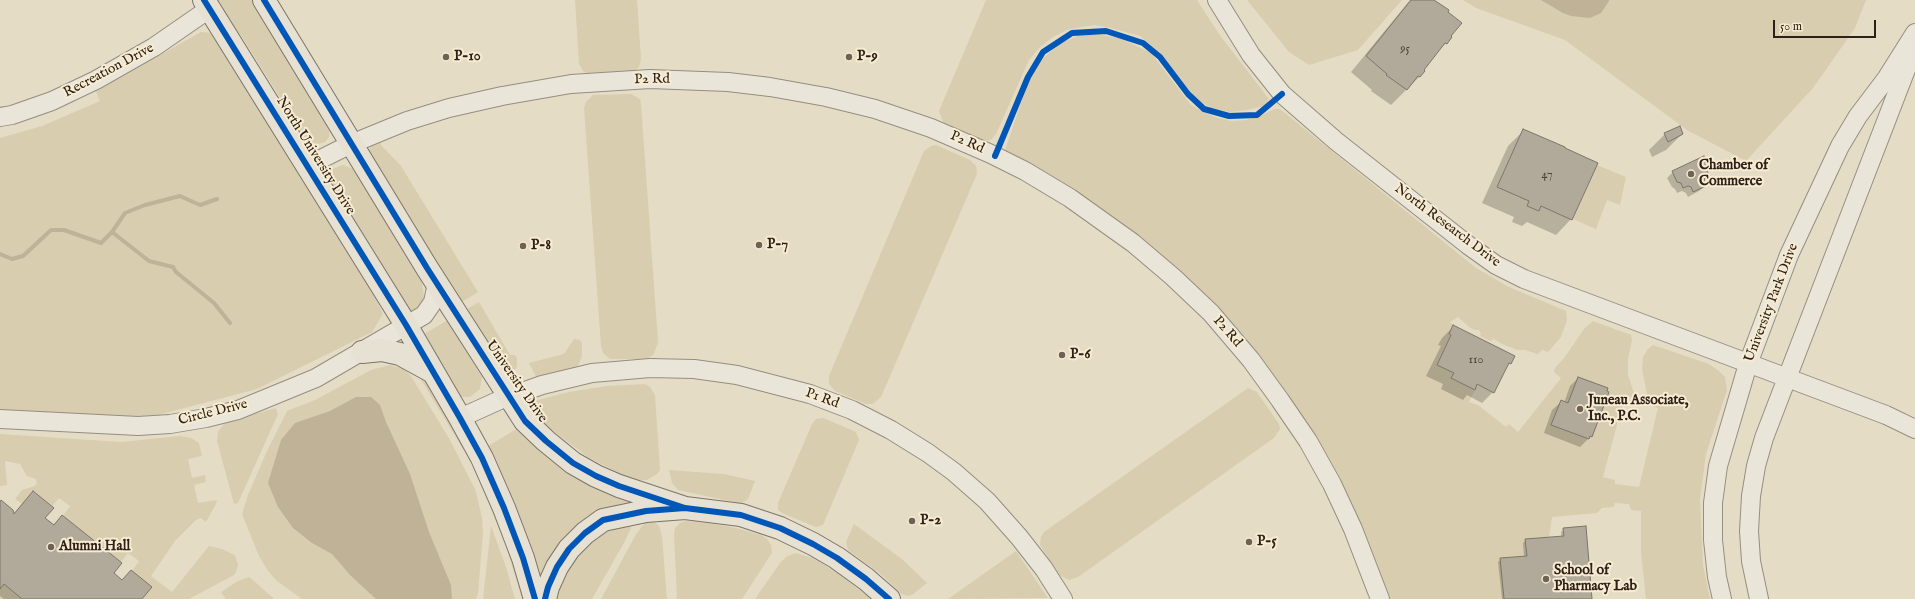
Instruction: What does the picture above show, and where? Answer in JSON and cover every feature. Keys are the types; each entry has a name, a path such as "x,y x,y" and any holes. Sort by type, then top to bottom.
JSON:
{"main road":[{"path":"264,0 437,283"},
{"name":"North University Drive","path":"207,5 406,325"},
{"name":"University Drive","path":"437,283 531,428 573,463 618,486 685,508 741,515 780,528 813,544 837,558 866,579 889,599"},
{"path":"406,325 482,458 504,508 523,558 535,599"},
{"path":"362,352 382,350 400,354 433,372"},
{"name":"University Drive","path":"545,599 548,587 557,567 569,548 585,533 604,520 646,511 685,508"}],"street":[{"name":"North Research Drive","path":"1217,0 1251,55 1282,94 1336,141 1468,245 1496,264 1524,279 1886,415 1915,429"},
{"name":"Recreation Drive","path":"0,117 52,101 96,80 154,47 207,5"},
{"name":"University Park Drive","path":"1722,599 1717,577 1713,540 1714,496 1718,466 1748,364 1790,255 1840,146 1858,116 1886,79 1915,33"},
{"path":"1759,599 1751,561 1749,531 1751,496 1756,466 1764,438 1886,124 1915,45"},
{"name":"P2 Rd","path":"307,166 351,144 407,122 449,108 502,96 571,84 650,79 728,82 770,87 826,97 882,111 931,128 979,148 1025,171 1102,220 1173,277 1211,313 1251,360 1308,441 1332,484 1353,529 1380,599"},
{"name":"Circle Drive","path":"0,419 138,426 170,424 206,418 238,410 310,380 362,352 424,315 433,302 437,283"},
{"name":"P1 Rd","path":"460,418 509,396 542,385 592,373 650,368 694,369 737,375 810,394 852,410 891,430 928,453 954,472 987,501 1019,536 1044,569 1063,599"}],"shaded area":[{"path":"212,0 252,0 330,127 329,137 325,142 318,144 312,143 306,139 242,37"},
{"path":"575,0 637,0 641,59 639,67 635,71 630,73 591,75 583,71 579,64"},
{"path":"986,0 1197,0 1219,34 1269,99 1264,106 1247,110 1230,112 1212,108 1197,100 1157,51 1140,36 1094,25 1067,30 1053,37 1039,48 1029,60 996,134 991,140 980,142 945,127 939,111"},
{"path":"1247,0 1402,0 1358,50 1309,65 1289,52"},
{"path":"1463,0 1866,0 1855,28 1813,88 1746,161 1687,130 1565,40 1476,8"},
{"path":"1541,0 1609,1 1601,13 1590,18 1571,16"},
{"path":"201,32 213,33 369,285 383,314 372,332 257,389 158,415 118,417 0,409 0,138 42,126 100,101 96,91"},
{"path":"1082,34 1098,34 1122,39 1151,53 1191,105 1215,117 1231,121 1246,120 1258,117 1274,109 1280,109 1476,268 1509,287 1566,311 1567,320 1561,337 1548,352 1542,350 1538,354 1525,350 1517,350 1494,339 1490,341 1480,336 1481,333 1479,330 1474,330 1469,327 1458,317 1450,322 1453,325 1449,334 1451,335 1437,365 1454,373 1452,378 1475,390 1469,402 1478,405 1506,427 1509,424 1518,432 1561,378 1554,372 1555,368 1564,358 1584,329 1593,321 1631,335 1632,341 1628,358 1628,375 1634,393 1633,398 1625,395 1603,477 1615,480 1615,484 1639,487 1658,408 1649,405 1642,369 1643,357 1648,349 1653,345 1709,364 1719,371 1725,377 1727,390 1706,454 1700,499 1703,565 1710,599 1646,599 1641,553 1641,511 1631,510 1629,504 1615,503 1614,507 1602,508 1597,513 1552,517 1549,537 1526,539 1527,556 1500,558 1504,599 1387,599 1377,564 1367,543 1219,312 1004,153 1029,80 1038,63 1059,44"},
{"path":"631,94 640,99 641,104 658,342 654,354 647,359 610,359 603,353 601,346 584,108 586,102 593,95"},
{"path":"380,141 381,145 401,166 478,292 457,305 368,151 371,146"},
{"path":"936,145 970,160 976,166 977,174 881,397 873,404 866,404 835,391 829,384 829,376 924,151 931,146"},
{"path":"343,165 356,170 421,276 424,297 421,305 412,316 327,182 330,170"},
{"path":"1597,165 1626,177 1620,205 1607,200 1596,229 1573,219"},
{"path":"479,302 510,355 515,355 517,358 517,367 513,372 517,382 512,381 464,311"},
{"path":"448,320 482,377 480,389 470,397 460,397 419,337"},
{"path":"574,339 580,340 582,343 582,356 578,366 575,369 537,379 529,363 564,354"},
{"path":"390,365 404,369 411,376 450,440 475,489 482,517 483,532 478,594 476,599 302,599 277,581 268,571 259,556 242,514 248,495 267,451 287,411 315,400 371,370"},
{"path":"417,373 423,375 464,444 463,449"},
{"path":"645,384 650,387 655,395 660,470 657,474 647,480 639,480 624,476 588,457 553,431 539,418 532,407 533,402 569,392 607,386"},
{"path":"1248,388 1257,392 1279,424 1280,429 1274,438 1078,577 1069,580 1059,575 1040,545 1041,537 1044,532"},
{"path":"356,397 371,397 380,405 386,422 410,474 429,532 451,585 452,599 376,599 350,575 332,554 312,543 293,528 278,507 268,483 281,440 295,423 330,411"},
{"path":"276,408 278,414 238,503 234,504 217,441 218,432 224,424 230,421"},
{"path":"823,418 856,432 859,440 823,525 816,527 784,514 778,510 778,503 812,424 816,419"},
{"path":"518,428 634,502 542,583 485,448"},
{"path":"0,434 121,442 180,436 191,438 199,443 202,456 188,459 192,478 205,475 206,482 194,485 198,503 217,500 216,504 206,522 201,518 196,520 175,541 151,576 172,592 209,546 222,549 235,555 238,565 236,572 234,575 189,599 142,599 132,571 139,561 128,553 121,562 63,516 70,506 59,498 52,506 33,491 22,504 15,499 22,490 35,486 37,483 36,479 27,476 20,464 5,461 7,485 0,486"},
{"path":"669,470 724,474 755,481 748,499 742,503 738,503 678,490 672,483"},
{"path":"485,486 526,599 522,599 506,546 482,487"},
{"path":"648,521 654,522 659,526 662,536 667,599 601,599 635,536 642,526"},
{"path":"686,521 736,528 761,535 767,539 771,545 772,553 742,599 677,599 674,534 675,528 680,523"},
{"path":"633,523 625,541 592,599 555,599 559,584 584,545 607,530"},
{"path":"854,524 902,559 927,583 912,595 908,596 900,593 882,575 848,550 846,542"},
{"path":"491,526 506,567 515,599 483,599"},
{"path":"1016,551 1048,598 948,599"},
{"path":"795,553 813,558 839,574 871,599 755,599 780,563 786,557"},
{"path":"249,577 274,599 226,599 224,597 221,592 238,581"},
{"path":"4,584 22,599 0,599 0,589"}],"building":[{"path":"1411,0 1434,0 1449,10 1448,12 1462,23 1451,36 1452,37 1447,44 1445,43 1424,70 1425,71 1420,77 1418,76 1407,90 1386,75 1387,74 1366,56"},
{"path":"1680,126 1683,134 1668,142 1664,133"},
{"path":"1523,129 1598,163 1572,220 1541,206 1539,211 1527,206 1529,201 1497,187"},
{"name":"Chamber of Commerce","path":"1704,156 1709,167 1707,171 1710,176 1705,178 1704,181 1706,186 1693,192 1691,187 1688,186 1683,188 1681,183 1677,182 1672,171"},
{"path":"1453,325 1515,356 1511,364 1509,363 1494,393 1477,384 1475,390 1451,378 1454,373 1437,365 1451,335 1449,334"},
{"name":"Juneau Associate, Inc., P.C.","path":"1578,377 1608,388 1607,391 1609,392 1592,437 1590,436 1589,439 1551,425 1561,400 1568,403"},
{"name":"Alumni Hall","path":"33,491 54,508 45,518 54,525 62,515 122,563 114,573 122,580 131,570 152,587 142,599 22,599 4,584 0,589 0,502 1,500 13,510 14,514"},
{"name":"School of Pharmacy Lab","path":"1586,526 1592,599 1504,599 1500,558 1527,556 1525,539 1564,536 1563,528"}],"waterway":[{"path":"0,254 12,259 23,256 51,230 64,230 101,243 112,232 125,213 145,205 180,196 200,205 217,199"},
{"path":"112,232 149,261 173,267 176,272 214,303 230,323"}],"cycle path":[{"path":"204,0 406,325 460,418 482,458 504,508 523,558 535,599"},
{"path":"264,0 427,268 525,421 546,441 573,463 596,476 619,486 685,508"},
{"path":"995,156 1028,77 1043,52 1072,33 1106,31 1143,43 1160,57 1188,94 1204,109 1229,116 1257,115 1282,94"},
{"path":"545,599 548,587 557,567 569,549 585,533 603,520 646,511 685,508 741,515 780,528 813,544 837,558 866,579 889,599"}],"place":[{"name":"P-10","path":"446,57"},
{"name":"P-9","path":"849,57"},
{"name":"Chamber of Commerce","path":"1691,174"},
{"name":"P-7","path":"759,245"},
{"name":"P-8","path":"523,246"},
{"name":"P-6","path":"1062,355"},
{"name":"Juneau Associate, Inc., P.C.","path":"1580,409"},
{"name":"P-2","path":"912,521"},
{"name":"P-5","path":"1249,542"},
{"name":"Alumni Hall","path":"51,547"},
{"name":"School of Pharmacy Lab","path":"1546,579"}]}
